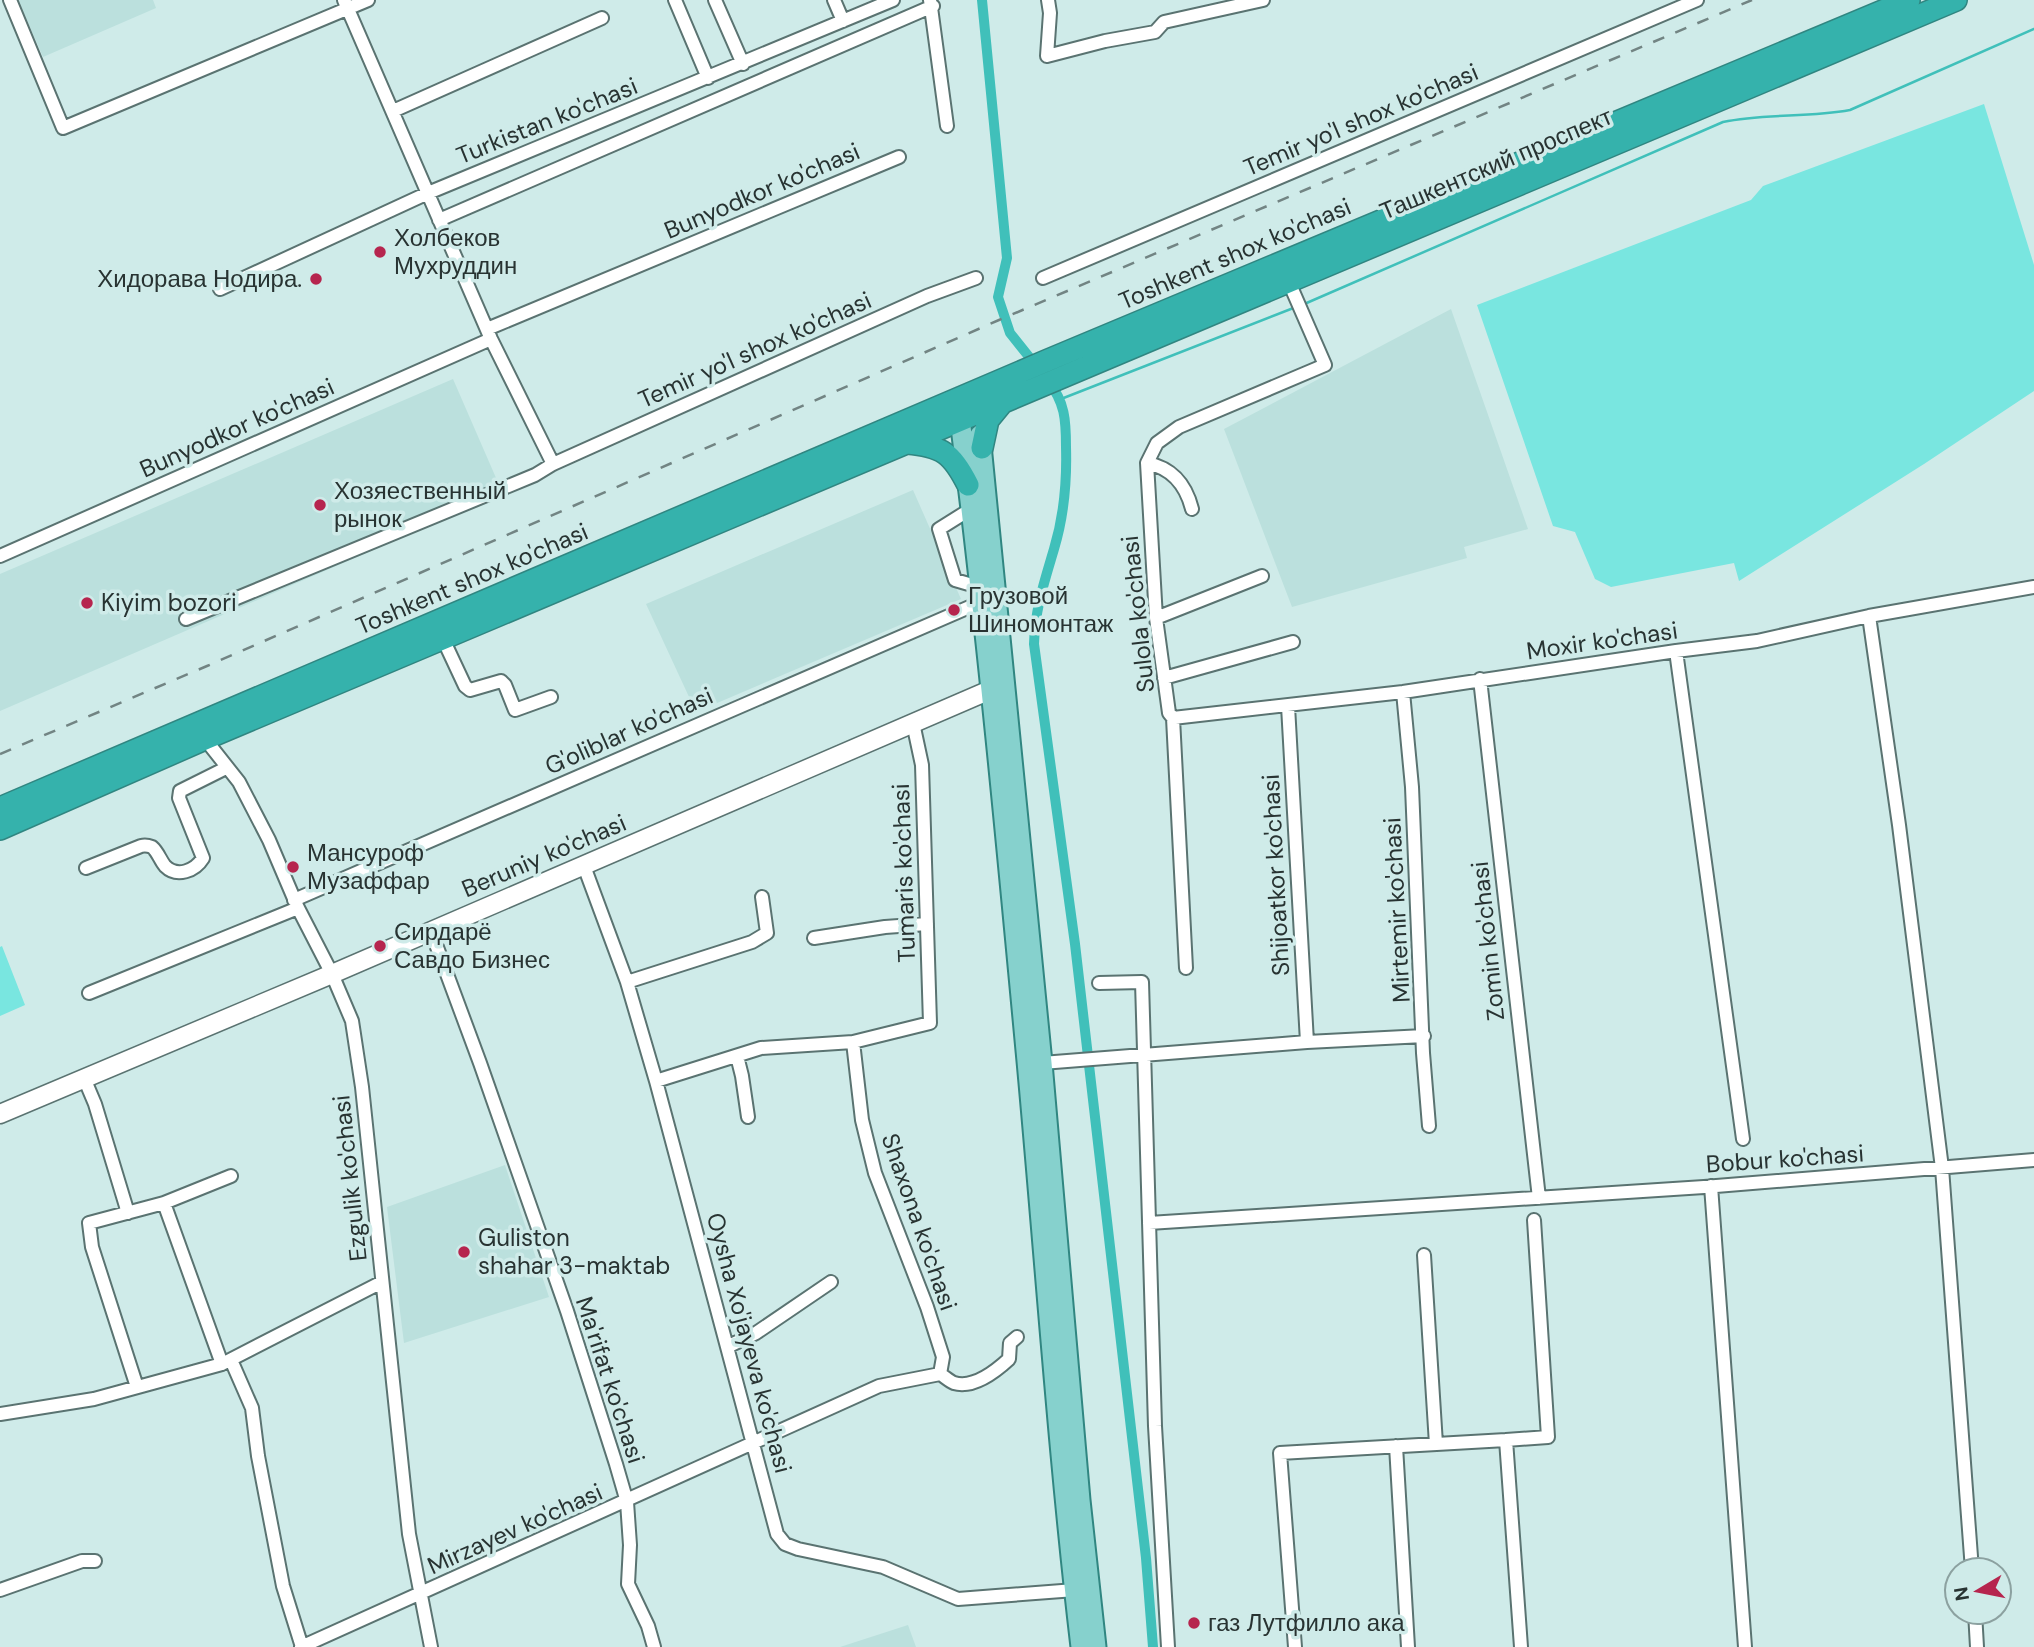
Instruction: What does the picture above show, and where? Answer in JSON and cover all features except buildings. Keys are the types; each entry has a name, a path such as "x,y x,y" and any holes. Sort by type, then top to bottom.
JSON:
{"highway":[{"name":"Toshkent shox ko'chasi","path":"1043,373 1909,0"},
{"name":"Ташкентский проспект","path":"1043,373 1292,289 1956,0"},
{"path":"982,448 988,420 1008,399 1043,373"},
{"path":"967,410 1043,373"},
{"path":"900,435 967,410 1008,399"},
{"name":"Toshkent shox ko'chasi","path":"0,829 443,639 900,435"},
{"name":"Toshkent shox ko'chasi","path":"0,808 900,435"},
{"path":"900,435 945,452 959,467 968,485"}],"main road":[{"path":"967,410 982,448 1096,1647"},
{"path":"967,410 968,485 1026,1048 1074,1590 1082,1647"}],"street":[{"path":"10,0 63,128 346,4 368,0"},
{"path":"675,0 708,78"},
{"path":"715,0 743,64"},
{"path":"834,0 843,21"},
{"name":"Turkistan ko'chasi","path":"220,289 428,193 893,0"},
{"path":"1048,0 1050,13 1047,55 1155,32 1164,22 1263,0"},
{"name":"Temir yo'l shox ko'chasi","path":"1043,278 1697,0"},
{"path":"932,3 947,126"},
{"name":"Turkistan ko'chasi","path":"439,219 932,3"},
{"path":"346,4 489,334 553,464"},
{"path":"393,111 602,18"},
{"name":"Bunyodkor ko'chasi","path":"0,556 489,334 899,157"},
{"name":"Temir yo'l shox ko'chasi","path":"186,619 535,475 553,464 927,296 976,278"},
{"path":"1192,509 1189,497 1176,477 1160,466 1147,463 1157,443 1179,428 1325,365 1292,289"},
{"name":"Sulola ko'chasi","path":"1147,463 1156,618 1169,713 1173,718 1186,968"},
{"path":"971,509 939,530 955,580 980,595"},
{"path":"1156,618 1262,576"},
{"name":"Moxir ko'chasi","path":"1173,718 1403,692 1676,651 1757,642 1869,616 2034,587"},
{"name":"G'oliblar ko'chasi","path":"89,993 296,904 980,595"},
{"path":"1869,616 1899,825 1942,1168 1971,1556"},
{"path":"443,639 465,686 470,690 500,681 505,685 515,710 551,697"},
{"path":"1164,678 1293,642"},
{"path":"1676,651 1743,1139"},
{"name":"Zomin ko'chasi","path":"1480,679 1539,1198"},
{"name":"Beruniy ko'chasi","path":"0,1114 990,690"},
{"name":"Mirtemir ko'chasi","path":"1403,692 1412,787 1423,1052 1429,1126"},
{"name":"Shijoatkor ko'chasi","path":"1287,706 1307,1042"},
{"name":"Tumaris ko'chasi","path":"853,1042 930,1023 922,765 913,723"},
{"name":"Ezgulik ko'chasi","path":"205,739 239,782 263,828 352,1021 410,1534 431,1647"},
{"path":"86,868 146,845 174,872 185,872 199,865 203,858 179,798 180,791 226,768"},
{"name":"Oysha Xo'jayeva ko'chasi","path":"584,866 628,982 729,1346 777,1534 785,1544 798,1549 883,1567 958,1599 1074,1590"},
{"path":"628,982 752,942 767,933 762,897"},
{"path":"814,938 885,927 927,924"},
{"name":"Ma'rifat ko'chasi","path":"431,931 567,1311 627,1502 631,1545 628,1584 648,1626 654,1647"},
{"path":"1099,983 1142,982 1156,1437 1168,1647"},
{"path":"1042,1063 1307,1042 1424,1036"},
{"path":"656,1081 761,1048 853,1042"},
{"name":"Shaxona ko'chasi","path":"853,1042 862,1120 875,1174 928,1307 943,1357 940,1374"},
{"path":"737,1056 743,1076 748,1117"},
{"path":"84,1078 95,1104 128,1213"},
{"name":"Bobur ko'chasi","path":"1149,1223 1710,1186 2034,1160"},
{"path":"137,1387 92,1247 89,1223 164,1203 231,1176"},
{"path":"1710,1186 1745,1647"},
{"path":"164,1203 227,1362 252,1408 258,1456 283,1586 302,1647"},
{"path":"1295,1647 1280,1453 1548,1437 1534,1220"},
{"path":"1424,1255 1436,1444"},
{"path":"0,1414 55,1406 227,1362 382,1282"},
{"path":"729,1346 756,1333 831,1282"},
{"path":"940,1374 955,1383 971,1382 993,1374 1009,1359 1010,1343 1017,1337"},
{"name":"Mirzayev ko'chasi","path":"302,1647 879,1386 940,1374"},
{"path":"1506,1440 1521,1647"},
{"path":"1396,1446 1408,1647"},
{"path":"0,1590 82,1561 95,1561"},
{"path":"1976,1626 1977,1647"}],"shaded area":[{"path":"18,0 153,0 156,8 43,57"},
{"path":"1984,104 2034,265 2034,391 1739,581 1734,563 1611,587 1595,579 1575,532 1553,526 1477,305 1751,200 1763,186"},
{"path":"1451,309 1528,529 1464,547 1467,558 1292,607 1224,429"},
{"name":"Хозяественный рынок","path":"453,379 503,494 0,711 0,574"},
{"path":"913,490 961,599 696,712 646,604"},
{"path":"2,946 25,1005 0,1016 0,947"},
{"name":"Guliston shahar 3-maktab","path":"505,1165 549,1297 404,1343 387,1207"},
{"path":"908,1625 916,1647 840,1647"}],"waterway":[{"path":"982,0 1007,258 998,297 1010,333 1038,368"},
{"path":"1302,305 1723,122 1850,110 2034,29"},
{"path":"1061,399 1296,307"},
{"path":"1048,381 1058,396 1065,420 1065,486 1057,537 1038,608 1034,644 1075,944 1146,1558 1153,1647"}],"railway":[{"path":"0,754 999,320 1752,0"}],"place":[{"name":"Холбеков Мухруддин","path":"380,252"},
{"name":"Хидорава Нодира.","path":"316,279"},
{"name":"Хозяественный рынок","path":"320,505"},
{"name":"Kiyim bozori","path":"87,603"},
{"name":"Грузовой Шиномонтаж","path":"954,610"},
{"name":"Мансуроф Музаффар","path":"293,867"},
{"name":"Сирдарё Савдо Бизнес","path":"380,946"},
{"name":"Guliston shahar 3-maktab","path":"464,1252"},
{"name":"газ Лутфилло ака","path":"1194,1623"}]}
